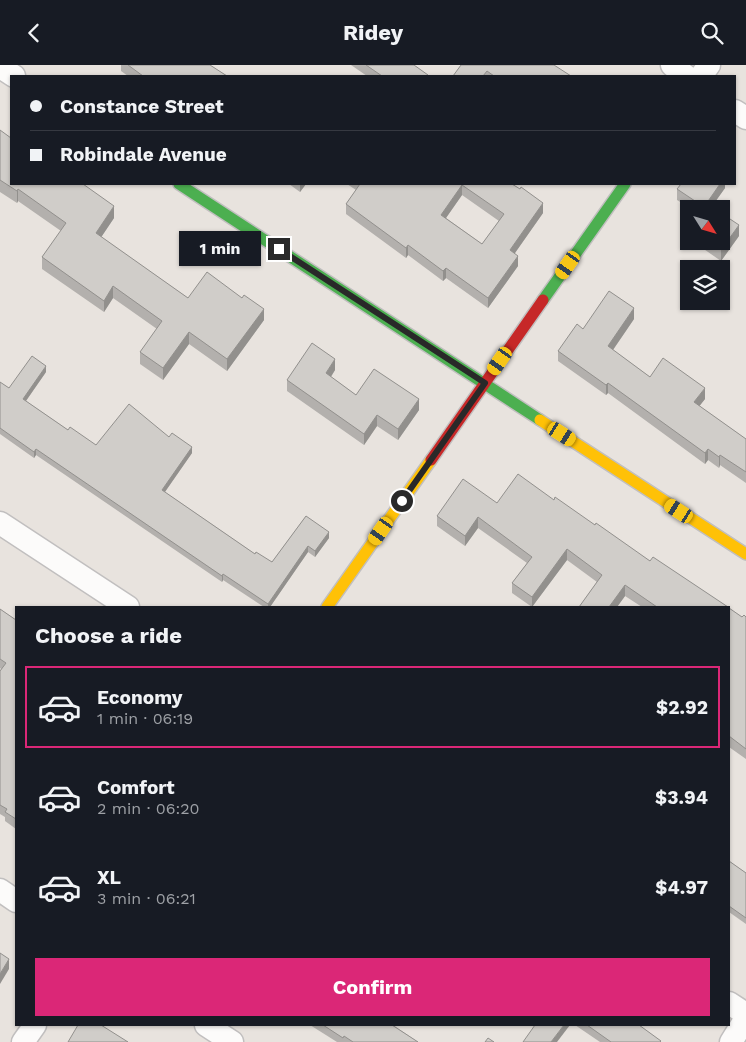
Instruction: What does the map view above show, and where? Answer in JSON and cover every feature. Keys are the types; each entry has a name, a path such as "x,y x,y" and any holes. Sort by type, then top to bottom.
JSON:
{"street":[{"path":"672,65 685,75"},
{"path":"0,67 12,75"},
{"path":"181,185 746,554"},
{"path":"328,606 624,185"},
{"path":"0,523 126,606"},
{"path":"0,890 15,900"},
{"path":"730,1004 746,1016 731,1042"},
{"path":"23,1042 34,1026"},
{"path":"208,1026 232,1042"}],"building":[{"path":"128,65 210,65 225,75 142,75"},
{"path":"366,65 414,65 428,75 381,75"},
{"path":"461,65 554,65 569,75 493,75 487,71 484,75 454,75"},
{"path":"0,130 10,137 10,185 84,185 114,206 96,233 188,298 207,272 242,298 244,295 264,309 227,359 189,332 163,368 140,352 162,321 113,286 104,301 42,257 66,223 18,189 17,191 0,180"},
{"path":"359,185 462,185 514,185 520,189 521,187 543,203 510,250 518,256 488,298 446,268 443,271 408,245 406,248 346,204","holes":["462,185 504,214 482,244 441,215"]},
{"path":"680,185 719,185 709,200 694,200 677,189"},
{"path":"730,219 739,225 730,238"},
{"path":"609,291 634,308 608,346 650,377 663,358 705,388 694,402 746,439 746,472 708,449 705,453 608,383 606,385 558,351 577,324 583,329"},
{"path":"312,343 335,359 326,373 356,395 374,369 419,399 398,429 377,415 364,434 287,380"},
{"path":"32,356 46,366 23,399 68,430 70,427 96,445 129,404 169,437 172,433 192,447 162,490 255,554 256,552 272,562 306,516 329,532 315,551 308,546 268,604 223,574 222,576 36,449 34,452 0,428 0,382 9,388"},
{"path":"518,474 554,500 555,497 595,525 596,523 650,561 653,557 726,606 656,606 625,585 610,606 580,606 602,575 567,549 532,597 512,583 532,557 478,517 465,536 437,516 463,479 497,503"},
{"path":"0,609 15,619 15,818 5,812 7,809 0,805 0,671 6,663 0,659"},
{"path":"730,609 742,617 744,615 746,617 746,749 730,737"},
{"path":"730,862 746,873 746,918 730,907"},
{"path":"0,953 9,959 0,974"},
{"path":"77,1026 103,1026 128,1042 68,1042"},
{"path":"325,1026 394,1026 418,1042 353,1042 344,1036 343,1038"},
{"path":"534,1026 563,1026 551,1042 523,1042"},
{"path":"588,1026 640,1026 661,1041 660,1042 611,1042"},
{"path":"488,1038 494,1042 485,1042"}],"traffic: fast":[{"path":"181,185 540,420"},
{"path":"543,300 624,185"}],"traffic: slow":[{"path":"540,420 746,554"},
{"path":"328,606 431,460"}],"traffic: jam":[{"path":"431,460 543,300"}],"route":[{"path":"279,249 485,383 402,501"}]}
